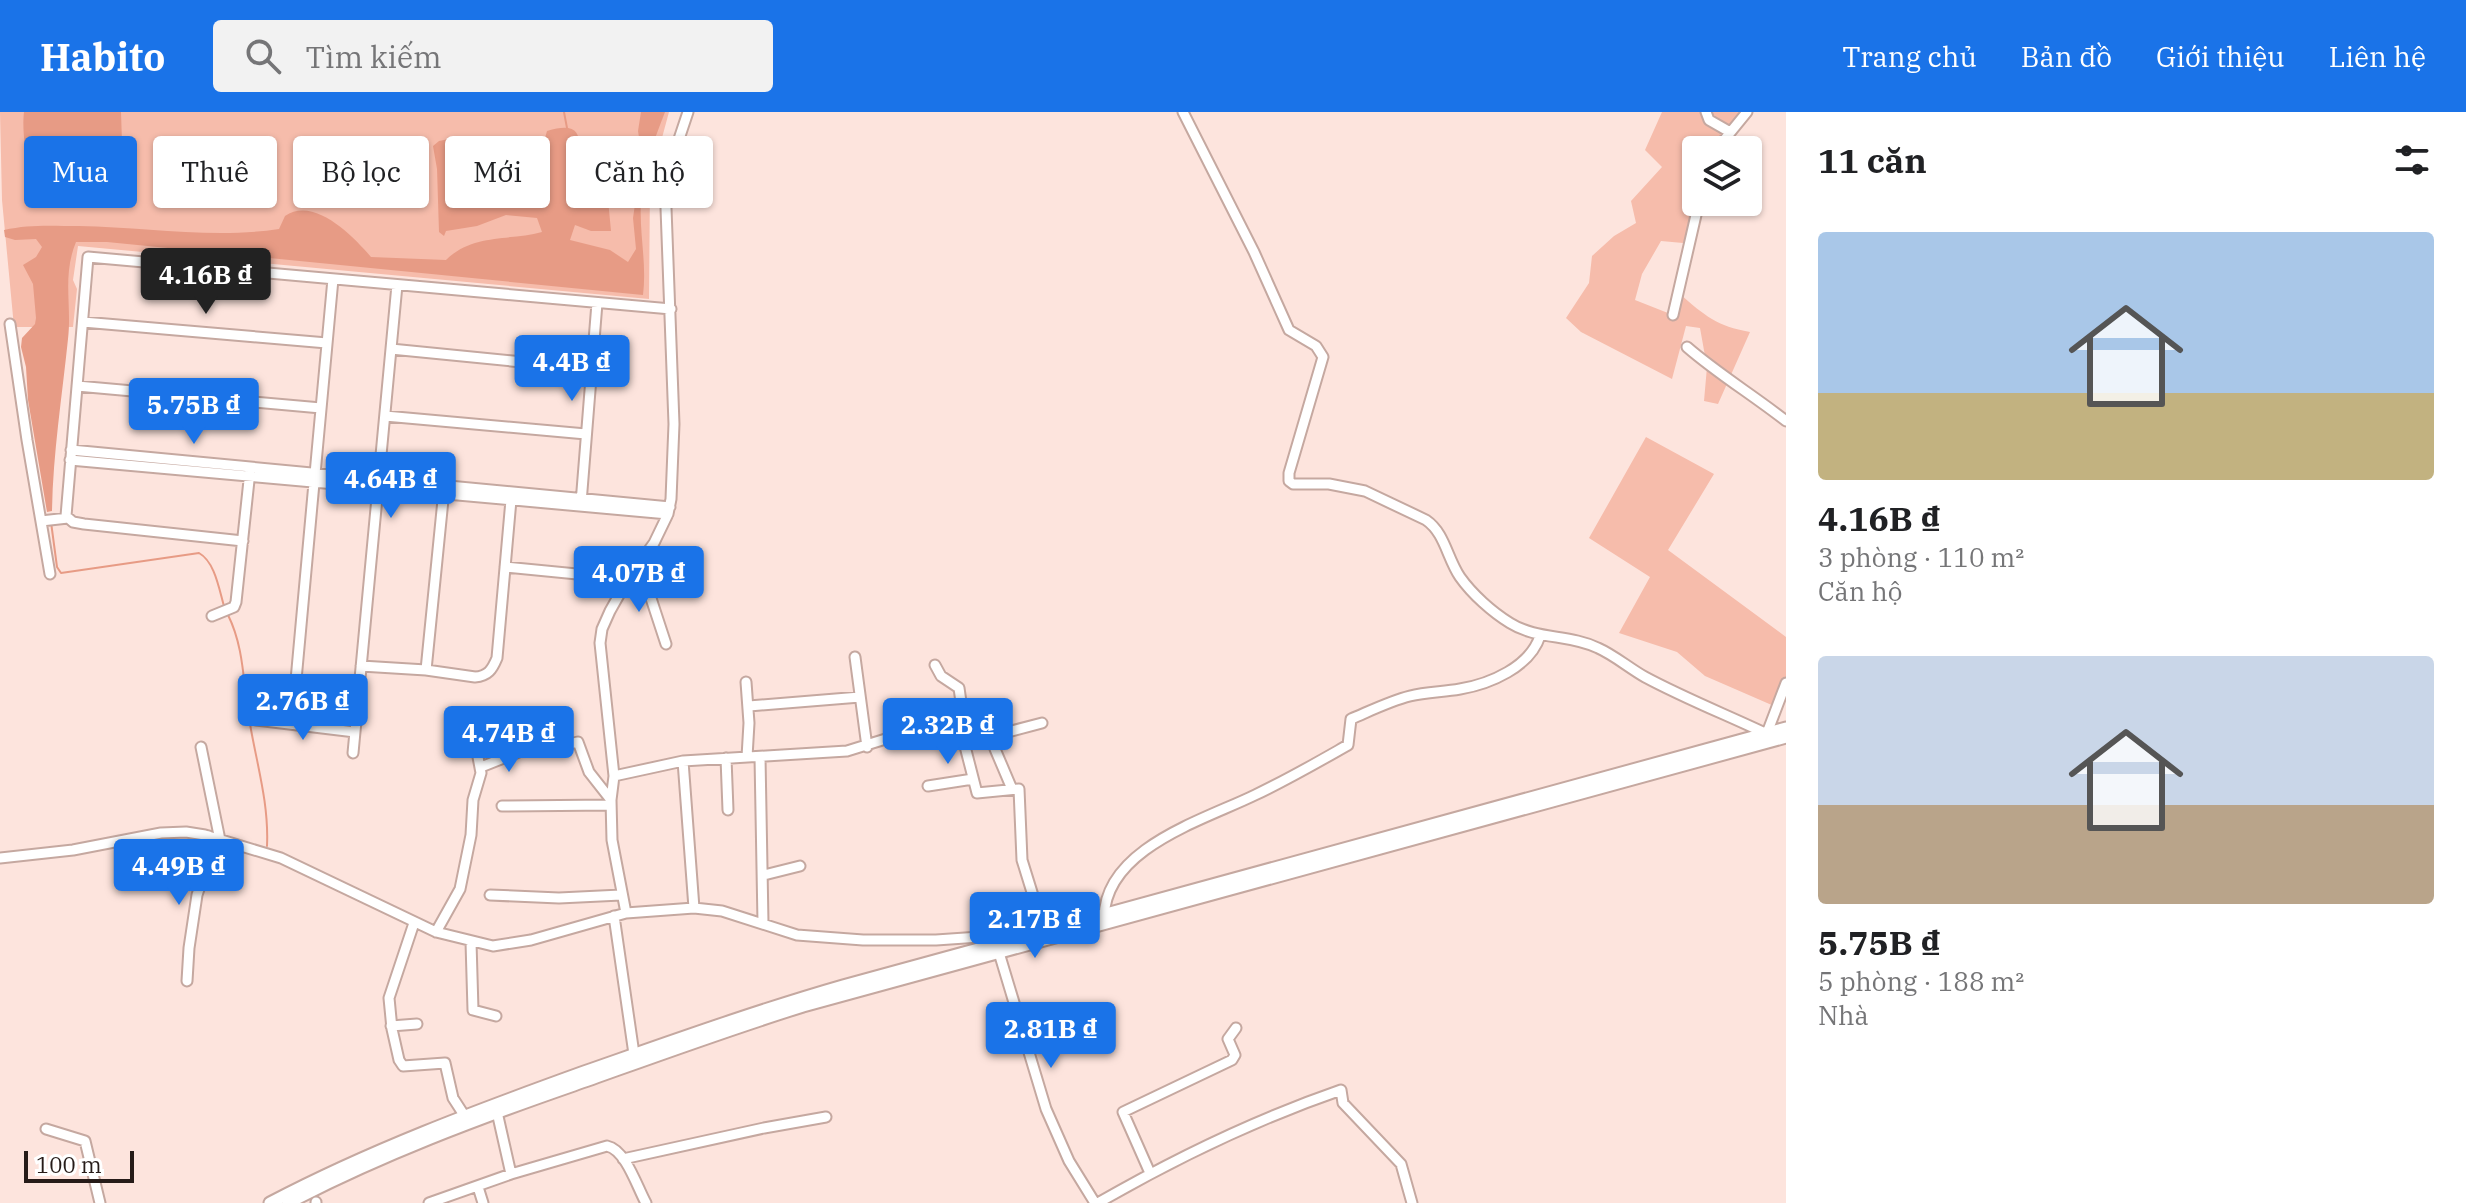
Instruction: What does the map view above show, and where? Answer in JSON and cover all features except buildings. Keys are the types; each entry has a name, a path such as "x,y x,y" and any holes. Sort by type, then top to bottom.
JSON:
{"main road":[{"path":"1104,919 1767,733 1785,735"},
{"path":"288,1203 380,1158 497,1112 761,1019 1047,934 1785,735"},
{"path":"270,1203 376,1151 464,1115 634,1054 801,998 998,948"}],"street":[{"path":"626,913 612,840 614,776 600,643 602,629 628,579 654,543 669,511 674,483 671,309 664,203 665,181 688,112"},
{"path":"1183,112 1254,252 1289,330 1316,346 1323,357 1289,481 1293,484 1329,484 1365,491 1426,520 1439,535 1460,577 1512,624 1540,636 1599,648 1644,676 1767,733 1786,683"},
{"path":"1706,112 1709,120 1730,132"},
{"path":"1727,136 1747,112"},
{"path":"1673,315 1696,216"},
{"path":"64,519 88,257 671,309"},
{"path":"292,724 333,279"},
{"path":"353,753 397,285"},
{"path":"581,503 597,303"},
{"path":"83,322 327,343"},
{"path":"10,324 44,521 50,574"},
{"path":"1687,347 1713,370 1747,390 1786,421"},
{"path":"391,349 592,369"},
{"path":"77,386 321,408"},
{"path":"385,416 586,434"},
{"path":"70,455 669,511"},
{"path":"221,613 236,602 250,472"},
{"path":"444,490 511,500 581,503"},
{"path":"426,670 444,490"},
{"path":"361,666 475,677 483,676 493,668 497,658 511,500"},
{"path":"44,521 64,519 84,524 243,541"},
{"path":"505,567 628,579"},
{"path":"635,570 645,580 666,644"},
{"path":"1104,919 1118,875 1162,839 1259,794 1348,745 1351,719 1410,696 1463,689 1494,680 1519,664 1535,648 1540,636"},
{"path":"855,657 867,747"},
{"path":"935,665 941,676 959,688 961,702 955,720"},
{"path":"746,682 749,706 747,757"},
{"path":"749,706 860,697"},
{"path":"436,932 460,889 481,767 475,741 463,714"},
{"path":"614,776 683,761 835,753 867,747 950,719 955,720 959,723 977,793 1019,789 1022,860 1047,934"},
{"path":"256,720 355,732"},
{"path":"1012,789 995,749 995,739 1000,734 1042,723"},
{"path":"555,747 578,742 589,772 611,803"},
{"path":"201,747 220,840"},
{"path":"481,767 524,750"},
{"path":"760,757 763,923"},
{"path":"726,758 728,810"},
{"path":"683,761 694,908"},
{"path":"928,786 973,779"},
{"path":"502,806 611,803"},
{"path":"0,858 73,850 161,833 186,832 209,836 281,858 436,932 493,946 510,945 626,913 694,908 722,911 797,935 863,940 994,936 1046,1109 1062,1147 1096,1203 1150,1173 1284,1110 1341,1090 1343,1103 1401,1164 1412,1203"},
{"path":"187,981 197,895 206,868 209,836"},
{"path":"764,875 800,866"},
{"path":"490,895 559,898 621,895"},
{"path":"614,916 634,1054"},
{"path":"414,923 390,993 391,1026 399,1060 403,1066 442,1062 447,1065 453,1098 464,1115"},
{"path":"471,942 473,1010 496,1016"},
{"path":"391,1026 417,1024"},
{"path":"1150,1173 1123,1112 1232,1060 1235,1055 1228,1039 1236,1028"},
{"path":"497,1112 511,1174"},
{"path":"623,1159 826,1117"},
{"path":"46,1129 83,1139 100,1203"},
{"path":"429,1203 511,1174 607,1146 615,1148 623,1159 646,1203"},
{"path":"478,1187 483,1203"}],"shaded area":[{"path":"0,112 669,112 662,136 566,136 566,208 650,208 649,299 78,246 73,280 77,289 73,327 14,327 2,200"},
{"path":"24,112 121,112 122,136 24,134"},
{"path":"641,112 665,112 656,136 639,136"},
{"path":"1662,112 1742,112 1721,136 1682,136 1682,216 1698,216 1683,243 1661,241 1642,274 1635,300 1673,315 1680,294 1712,319 1750,332 1718,404 1704,401 1707,367 1700,328 1686,326 1672,379 1581,332 1566,318 1589,283 1592,256 1614,236 1636,223 1631,201 1662,167 1645,150"},
{"path":"565,128 578,136 566,136 566,208 609,208 611,231 591,231 575,225 570,240 610,250 628,262 636,249 634,208 641,208 643,295 107,242 76,242 69,267 69,326 52,511 47,512 21,347 22,338 35,324 36,318 33,284 23,265 36,257 42,247 36,239 5,237 4,230 51,226 204,233 254,232 279,229 285,216 296,211 308,211 332,221 371,257 446,260 457,251 480,242 542,232 537,218 506,215 477,226 446,231 444,236 439,232 433,146 445,140 445,208 550,208 550,136 546,136 547,131"},
{"path":"1646,437 1714,474 1668,550 1786,637 1786,678 1774,706 1705,676 1677,652 1619,633 1650,577 1589,538"}],"waterway":[{"path":"564,112 567,128"},
{"path":"51,522 57,567 61,573 199,553 213,569 224,606"},
{"path":"228,615 241,655 264,800 267,846"}]}
